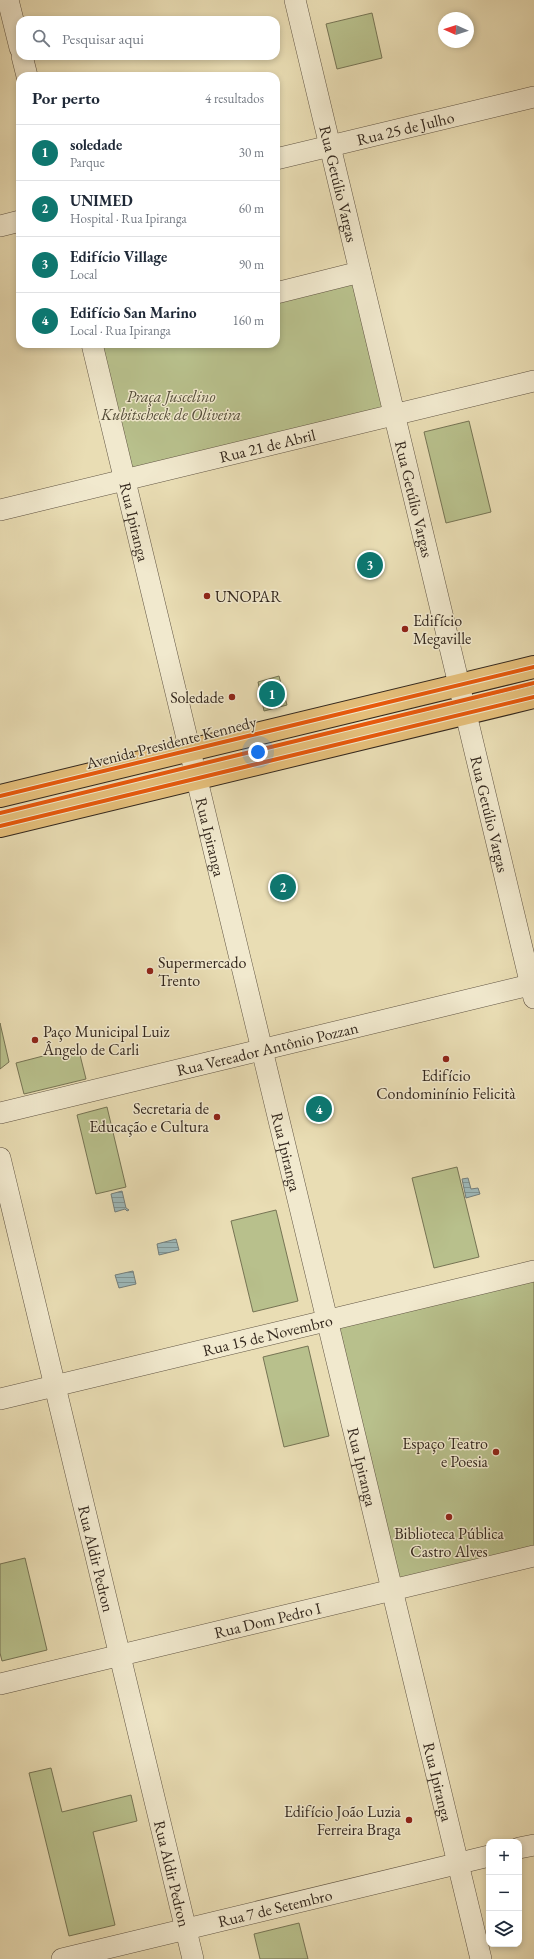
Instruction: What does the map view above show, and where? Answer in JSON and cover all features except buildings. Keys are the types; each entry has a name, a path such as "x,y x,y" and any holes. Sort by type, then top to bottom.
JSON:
{"main road":[{"name":"Avenida Presidente Kennedy","path":"0,796 534,667"},
{"path":"0,826 534,698"}],"street":[{"path":"8,0 16,32"},
{"name":"Rua Getúlio Vargas","path":"295,0 465,714 533,989"},
{"path":"23,60 26,72"},
{"name":"Rua 25 de Julho","path":"280,158 534,97"},
{"path":"0,226 16,222"},
{"path":"280,292 360,272"},
{"name":"Rua Ipiranga","path":"93,348 481,1959"},
{"name":"Rua 21 de Abril","path":"0,510 534,381"},
{"name":"Rua Vereador Antônio Pozzan","path":"0,1113 262,1049 533,989"},
{"name":"Rua Aldir Pedron","path":"0,1158 193,1959"},
{"name":"Rua 15 de Novembro","path":"0,1399 534,1271"},
{"name":"Rua Dom Pedro I","path":"0,1684 534,1556"},
{"path":"522,1847 534,1845"},
{"name":"Rua 7 de Setembro","path":"62,1959 486,1857"}],"green space":[{"path":"372,13 382,58 337,69 326,24"},
{"name":"Praça Juscelino Kubitscheck de Oliveira","path":"360,272 394,415 125,480 93,348 280,348 280,292"},
{"path":"469,421 491,512 446,523 424,432"},
{"name":"Soledade","path":"279,676 287,705 264,711 258,682"},
{"path":"0,1023 9,1062 0,1069"},
{"path":"78,1047 86,1079 24,1094 16,1063"},
{"path":"107,1107 126,1187 96,1194 77,1115"},
{"path":"457,1167 479,1257 434,1268 412,1178"},
{"path":"276,1210 298,1301 253,1312 231,1221"},
{"path":"534,1271 534,1556 392,1590 327,1321"},
{"path":"308,1346 329,1436 284,1447 263,1357"},
{"path":"25,1558 47,1650 2,1661 0,1653 0,1564"},
{"path":"51,1768 62,1812 131,1795 137,1821 93,1832 115,1925 69,1936 29,1773"},
{"path":"299,1923 308,1959 260,1959 254,1934"}],"water":[{"path":"468,1178 471,1189 478,1188 480,1194 466,1198 462,1179"},
{"path":"122,1191 126,1208 129,1210 127,1211 125,1209 115,1212 111,1194"},
{"path":"176,1239 179,1250 159,1255 157,1244"},
{"path":"133,1271 136,1284 119,1288 115,1275"}],"cycle path":[{"path":"0,796 534,667"},
{"path":"0,813 534,683"},
{"path":"0,826 534,697"}],"place":[{"name":"Edifício Village","path":"370,565"},
{"name":"UNOPAR","path":"207,596"},
{"name":"Edifício Megaville","path":"405,629"},
{"name":"soledade","path":"272,694"},
{"name":"Soledade","path":"232,697"},
{"name":"UNIMED","path":"283,887"},
{"name":"Supermercado Trento","path":"150,971"},
{"name":"Paço Municipal Luiz Ângelo de Carli","path":"35,1040"},
{"name":"Edifício Condominínio Felicità","path":"446,1059"},
{"name":"Edifício San Marino","path":"319,1109"},
{"name":"Secretaria de Educação e Cultura","path":"217,1117"},
{"name":"Espaço Teatro e Poesia","path":"496,1452"},
{"name":"Biblioteca Pública Castro Alves","path":"449,1517"},
{"name":"Edifício João Luzia Ferreira Braga","path":"409,1820"}]}
